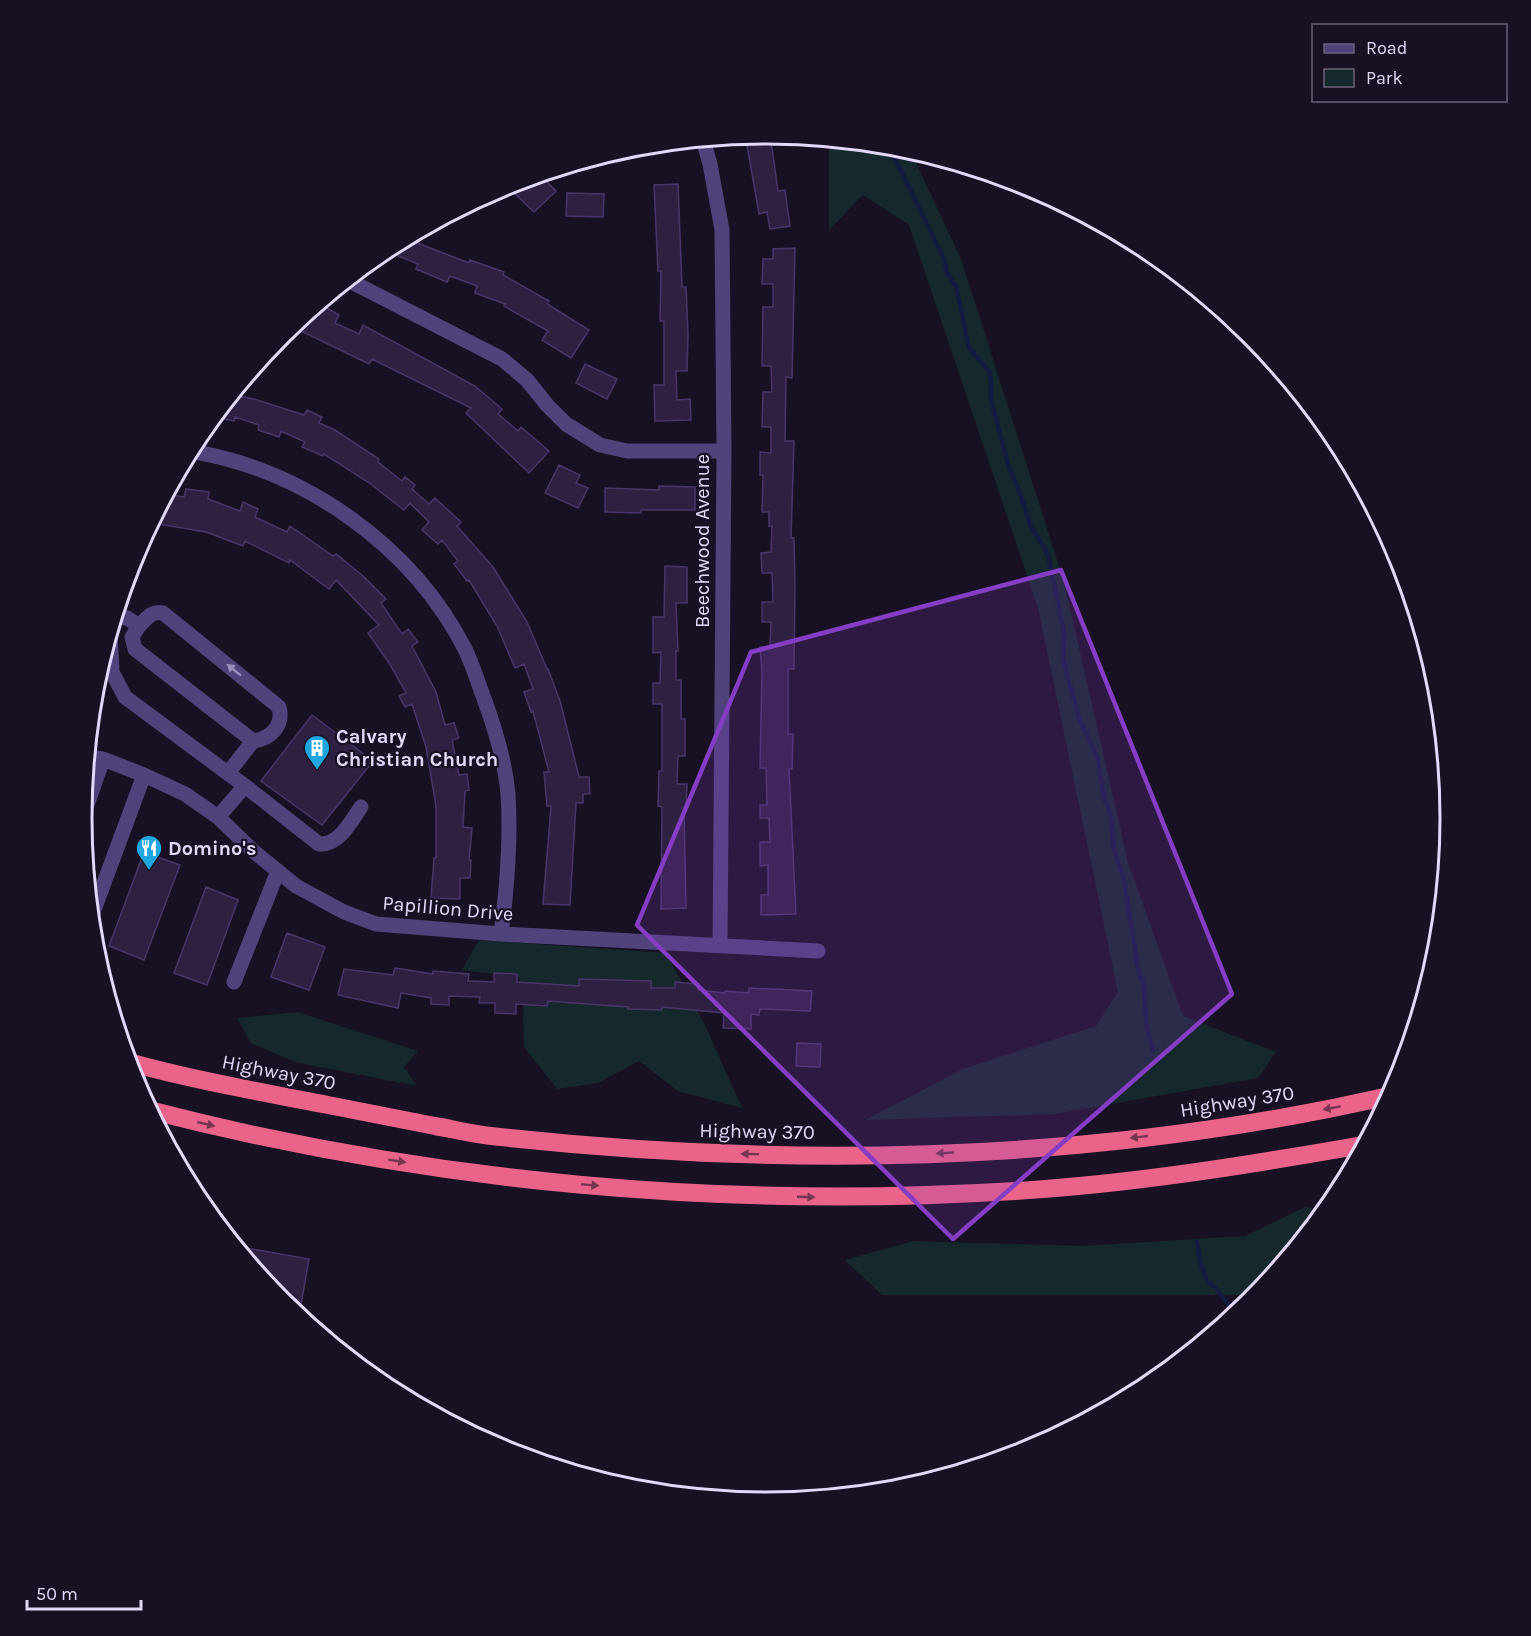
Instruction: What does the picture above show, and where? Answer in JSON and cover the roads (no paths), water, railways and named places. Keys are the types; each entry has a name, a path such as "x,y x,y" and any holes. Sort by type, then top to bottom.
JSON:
{"highway":[{"name":"Highway 370","path":"139,1064 247,1090 488,1136 719,1153 922,1154 1057,1145 1195,1131 1275,1119 1378,1098"},
{"path":"159,1112 283,1142 484,1174 702,1193 813,1197 1018,1191 1262,1163 1353,1147"}],"street":[{"name":"Beechwood Avenue","path":"705,147 722,230 724,451 720,946"},
{"path":"355,283 502,359 527,380 566,424 600,445 627,451 724,451"},
{"path":"199,453 253,468 292,484 327,503 366,529 404,564 443,612 466,652 500,745 508,793 506,892 501,934"},
{"path":"152,613 163,613 279,707 282,716 279,725 269,736 253,741 135,649 132,637 152,613"},
{"path":"122,617 139,626"},
{"path":"111,656 112,672 125,697 319,844 328,845 337,840 361,807"},
{"path":"228,773 253,741"},
{"name":"Papillion Drive","path":"95,757 144,775 185,794 218,817 252,850 296,886 344,912 376,924 501,934 818,951"},
{"path":"93,789 103,759"},
{"path":"97,903 144,775"},
{"path":"218,817 245,786"},
{"path":"234,982 278,871"}],"waterway":[{"path":"895,159 944,259 947,273 956,286 969,348 989,371 991,400 1009,468 1031,527 1049,559 1064,633 1063,659 1079,718 1097,757 1104,797 1111,816 1114,849 1124,880 1138,968 1144,986 1147,1028 1153,1050"},
{"path":"1197,1242 1200,1261 1207,1281 1216,1288 1230,1307"}],"place":[{"name":"Calvary Christian Church","path":"317,771"},
{"name":"Domino's","path":"149,871"}]}
